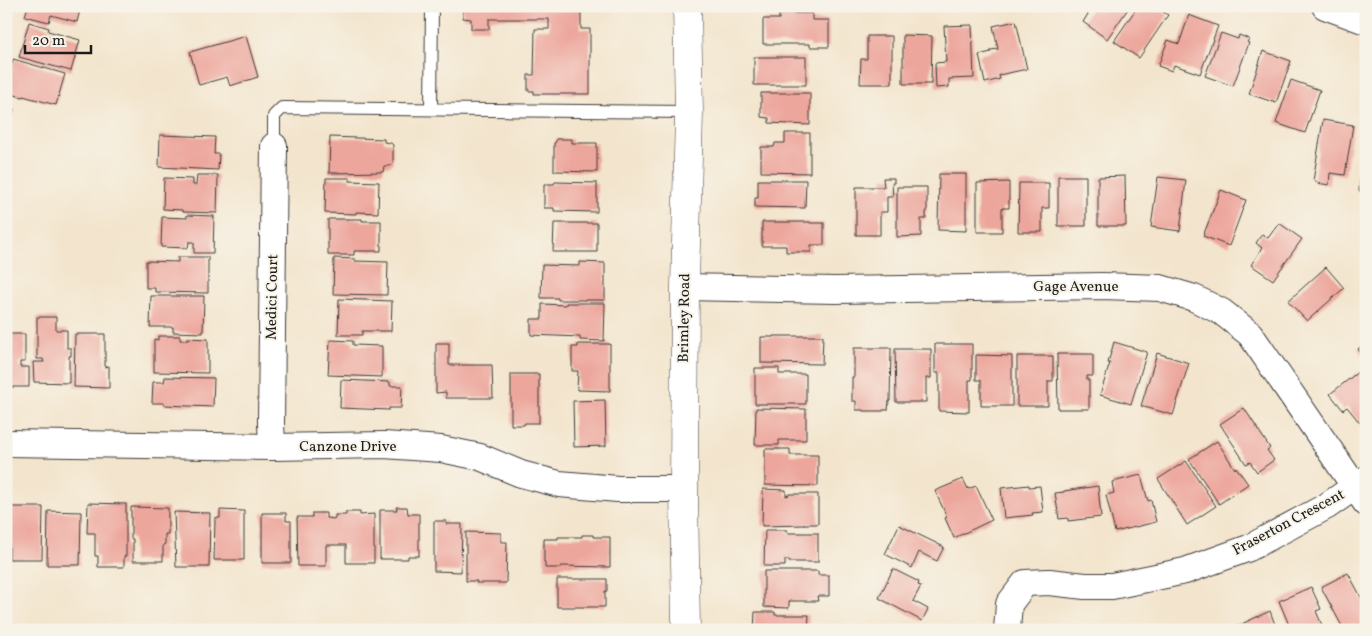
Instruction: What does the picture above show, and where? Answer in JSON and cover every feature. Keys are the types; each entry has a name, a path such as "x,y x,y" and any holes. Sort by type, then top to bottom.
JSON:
{"main road":[{"name":"Brimley Road","path":"686,630 684,489 685,287 689,112 687,6"}],"street":[{"path":"1325,6 1366,21"},
{"name":"Medici Court","path":"272,447 274,146"},
{"name":"Gage Avenue","path":"685,287 835,290 1102,286 1160,288 1194,298 1222,312 1250,334 1362,489"},
{"name":"Canzone Drive","path":"6,443 272,447 384,445 441,449 480,457 521,474 559,484 618,489 684,489"},
{"name":"Fraserton Crescent","path":"1007,630 1009,604 1025,584 1049,582 1085,586 1112,586 1184,571 1249,548 1362,489"}],"lane":[{"path":"431,109 432,6"},
{"path":"274,146 274,116 282,108 689,112"}],"building":[{"path":"28,6 81,6 77,22 51,15 49,22 25,16"},
{"path":"463,6 581,6 581,29 590,29 590,94 534,94 534,91 528,91 528,75 534,75 535,29 549,29 549,19 489,19 489,29 471,29 471,19 463,18"},
{"path":"1093,6 1130,6 1107,39 1083,22"},
{"path":"1138,6 1154,6 1168,15 1139,58 1114,41"},
{"path":"812,13 812,20 829,20 829,47 810,47 810,44 763,44 763,19 779,19 779,14"},
{"path":"1189,15 1218,26 1200,74 1174,65 1172,71 1158,66 1168,40 1179,44"},
{"path":"1016,21 1027,69 999,75 1000,79 985,83 979,55 998,49 993,26"},
{"path":"29,22 49,28 48,31 80,40 71,71 19,57"},
{"path":"972,25 974,78 949,79 949,87 936,88 935,63 946,62 944,26"},
{"path":"1221,33 1238,39 1239,35 1249,39 1233,86 1205,76"},
{"path":"903,35 932,36 931,84 903,84"},
{"path":"246,36 258,77 230,86 227,77 199,85 190,52"},
{"path":"867,36 892,36 892,84 860,84 861,59 867,59"},
{"path":"1263,51 1291,61 1276,103 1249,94"},
{"path":"754,57 806,57 806,85 754,85"},
{"path":"13,59 65,74 56,105 6,93 7,80"},
{"path":"1291,80 1320,90 1305,133 1276,123"},
{"path":"761,93 810,93 810,125 769,123 769,118 761,117"},
{"path":"6,106 14,109 7,133 6,133"},
{"path":"1323,120 1353,125 1345,175 1330,173 1329,185 1313,181"},
{"path":"785,133 810,133 810,173 761,172 761,147 774,147 775,143 785,143"},
{"path":"160,135 215,137 214,154 219,154 218,170 159,167"},
{"path":"330,137 384,139 384,142 393,145 393,163 390,166 384,166 383,172 329,173"},
{"path":"556,139 572,139 572,143 597,143 597,172 554,171 554,143"},
{"path":"1363,141 1366,142 1366,192 1359,191"},
{"path":"939,174 966,174 966,231 938,230"},
{"path":"197,175 218,175 217,213 183,212 182,210 163,209 164,178 193,179 193,185 196,185"},
{"path":"1058,176 1086,176 1086,226 1058,226"},
{"path":"1125,176 1126,226 1098,226 1098,177"},
{"path":"1158,177 1186,180 1180,231 1151,227"},
{"path":"326,178 350,178 350,181 379,182 378,213 325,213"},
{"path":"883,178 894,178 894,183 892,183 893,197 887,197 887,212 880,212 880,235 856,235 856,187 884,187"},
{"path":"758,180 806,180 805,208 755,207 755,198 758,198"},
{"path":"555,182 597,183 597,212 554,211 554,208 544,208 544,184 554,184"},
{"path":"1009,182 1009,208 1002,208 1002,232 977,232 977,183"},
{"path":"1019,183 1049,183 1049,208 1042,208 1042,232 1018,232"},
{"path":"897,187 927,187 927,212 926,219 921,219 921,236 897,237"},
{"path":"1221,190 1246,200 1229,246 1203,236"},
{"path":"187,215 214,216 213,253 194,253 194,242 189,242 188,248 161,247 162,217 187,218"},
{"path":"328,219 381,221 381,251 354,251 354,255 328,255"},
{"path":"762,222 824,223 824,245 811,245 811,252 786,252 786,246 762,246"},
{"path":"554,223 597,223 597,252 553,252"},
{"path":"1279,223 1302,239 1273,280 1251,265 1262,248 1256,243 1262,234 1268,238"},
{"path":"178,257 208,257 208,293 155,292 155,288 146,288 146,261 178,262"},
{"path":"334,258 388,262 387,295 333,294"},
{"path":"580,262 605,263 605,300 541,298 542,265 580,266"},
{"path":"1326,267 1344,288 1307,321 1288,301"},
{"path":"151,296 204,296 203,333 173,332 173,327 150,327"},
{"path":"339,299 392,301 391,331 362,331 362,335 338,335"},
{"path":"566,303 605,303 604,341 580,340 580,337 531,335 531,319 542,319 542,304 566,305"},
{"path":"37,317 56,317 56,330 67,330 67,348 71,348 71,356 69,356 69,383 34,382 33,362 44,362 43,359 37,359"},
{"path":"6,334 25,334 25,362 20,362 20,367 29,367 29,387 6,387"},
{"path":"75,334 105,334 105,367 109,366 109,388 74,387"},
{"path":"158,336 180,336 180,340 187,340 187,338 208,339 208,373 154,372 154,339 158,340"},
{"path":"823,336 822,364 761,363 761,337"},
{"path":"330,340 353,341 353,345 382,346 382,377 328,375"},
{"path":"1114,342 1147,352 1131,404 1100,395"},
{"path":"436,343 449,343 449,365 492,365 493,398 446,398 446,392 436,393"},
{"path":"1366,343 1366,360 1358,349"},
{"path":"578,344 610,344 610,391 577,390 578,371 572,371 572,347 578,347"},
{"path":"935,344 972,344 972,380 969,380 969,412 939,411 939,373 935,373"},
{"path":"854,348 891,348 890,401 888,410 856,410 856,401 852,401"},
{"path":"895,349 931,349 931,378 926,378 926,402 896,402"},
{"path":"1157,353 1189,363 1173,415 1141,406"},
{"path":"1057,354 1093,354 1093,376 1087,376 1087,380 1089,380 1089,409 1058,409"},
{"path":"976,355 1012,356 1012,406 981,406 981,380 976,380"},
{"path":"1017,356 1053,356 1053,381 1048,381 1048,406 1017,406"},
{"path":"755,368 779,368 779,374 806,374 806,404 755,404"},
{"path":"1358,372 1366,382 1366,418 1360,423 1347,407 1343,410 1330,394"},
{"path":"511,374 539,374 539,423 511,425"},
{"path":"165,377 214,378 213,407 152,403 153,382 164,382"},
{"path":"341,380 390,382 390,386 402,386 401,408 389,408 389,410 340,408"},
{"path":"605,400 606,446 574,447 573,401"},
{"path":"756,408 806,409 806,440 779,440 779,445 755,445"},
{"path":"1244,408 1270,448 1267,450 1274,460 1257,472 1250,462 1246,464 1220,424"},
{"path":"1217,441 1235,469 1236,467 1248,484 1219,504 1189,459"},
{"path":"765,449 790,449 790,455 818,455 818,486 765,485"},
{"path":"1186,461 1216,506 1187,525 1158,479"},
{"path":"1141,475 1148,501 1151,500 1156,522 1115,532 1106,495 1114,493 1112,482"},
{"path":"963,479 968,489 976,486 992,520 954,538 935,491"},
{"path":"1029,485 1029,487 1040,486 1043,512 1004,518 1001,488"},
{"path":"1098,486 1101,517 1068,521 1068,518 1059,519 1055,493"},
{"path":"763,489 786,490 786,496 789,494 818,494 818,524 762,526"},
{"path":"88,503 126,504 126,556 124,556 124,567 98,567 98,556 95,556 95,533 87,533"},
{"path":"10,507 43,507 42,559 9,559"},
{"path":"131,507 168,508 168,534 165,534 163,561 133,561"},
{"path":"396,507 407,507 408,514 419,514 419,556 408,556 408,559 380,559 380,510 397,510"},
{"path":"220,510 244,511 244,560 214,560 215,518 220,518"},
{"path":"48,511 81,512 80,565 47,565"},
{"path":"174,512 210,513 209,567 176,567"},
{"path":"346,512 360,512 360,515 374,514 374,563 346,563 346,545 326,545 326,566 298,566 297,517 312,517 312,513 326,513 326,518 335,519 335,515 346,515"},
{"path":"262,513 286,513 286,521 291,521 291,563 262,563"},
{"path":"434,521 446,521 446,524 462,524 461,572 434,571"},
{"path":"899,525 944,547 937,561 919,552 912,568 885,554"},
{"path":"765,530 787,530 789,533 818,533 818,562 789,562 789,560 785,560 785,566 764,566"},
{"path":"466,532 501,533 501,542 507,542 506,583 466,581"},
{"path":"582,535 610,537 610,567 561,566 561,568 545,568 544,539 582,537"},
{"path":"893,569 919,582 918,585 921,586 913,601 928,609 922,621 879,598"},
{"path":"764,571 818,571 818,575 829,575 829,596 817,596 818,601 789,601 789,608 764,607"},
{"path":"1348,573 1366,606 1366,630 1344,630 1321,587"},
{"path":"557,579 607,579 605,607 557,607"},
{"path":"1311,587 1321,609 1316,611 1324,630 1291,630 1279,601"},
{"path":"1270,611 1277,630 1239,630 1237,626"},
{"path":"755,612 775,612 775,615 809,615 808,630 754,630"}]}
